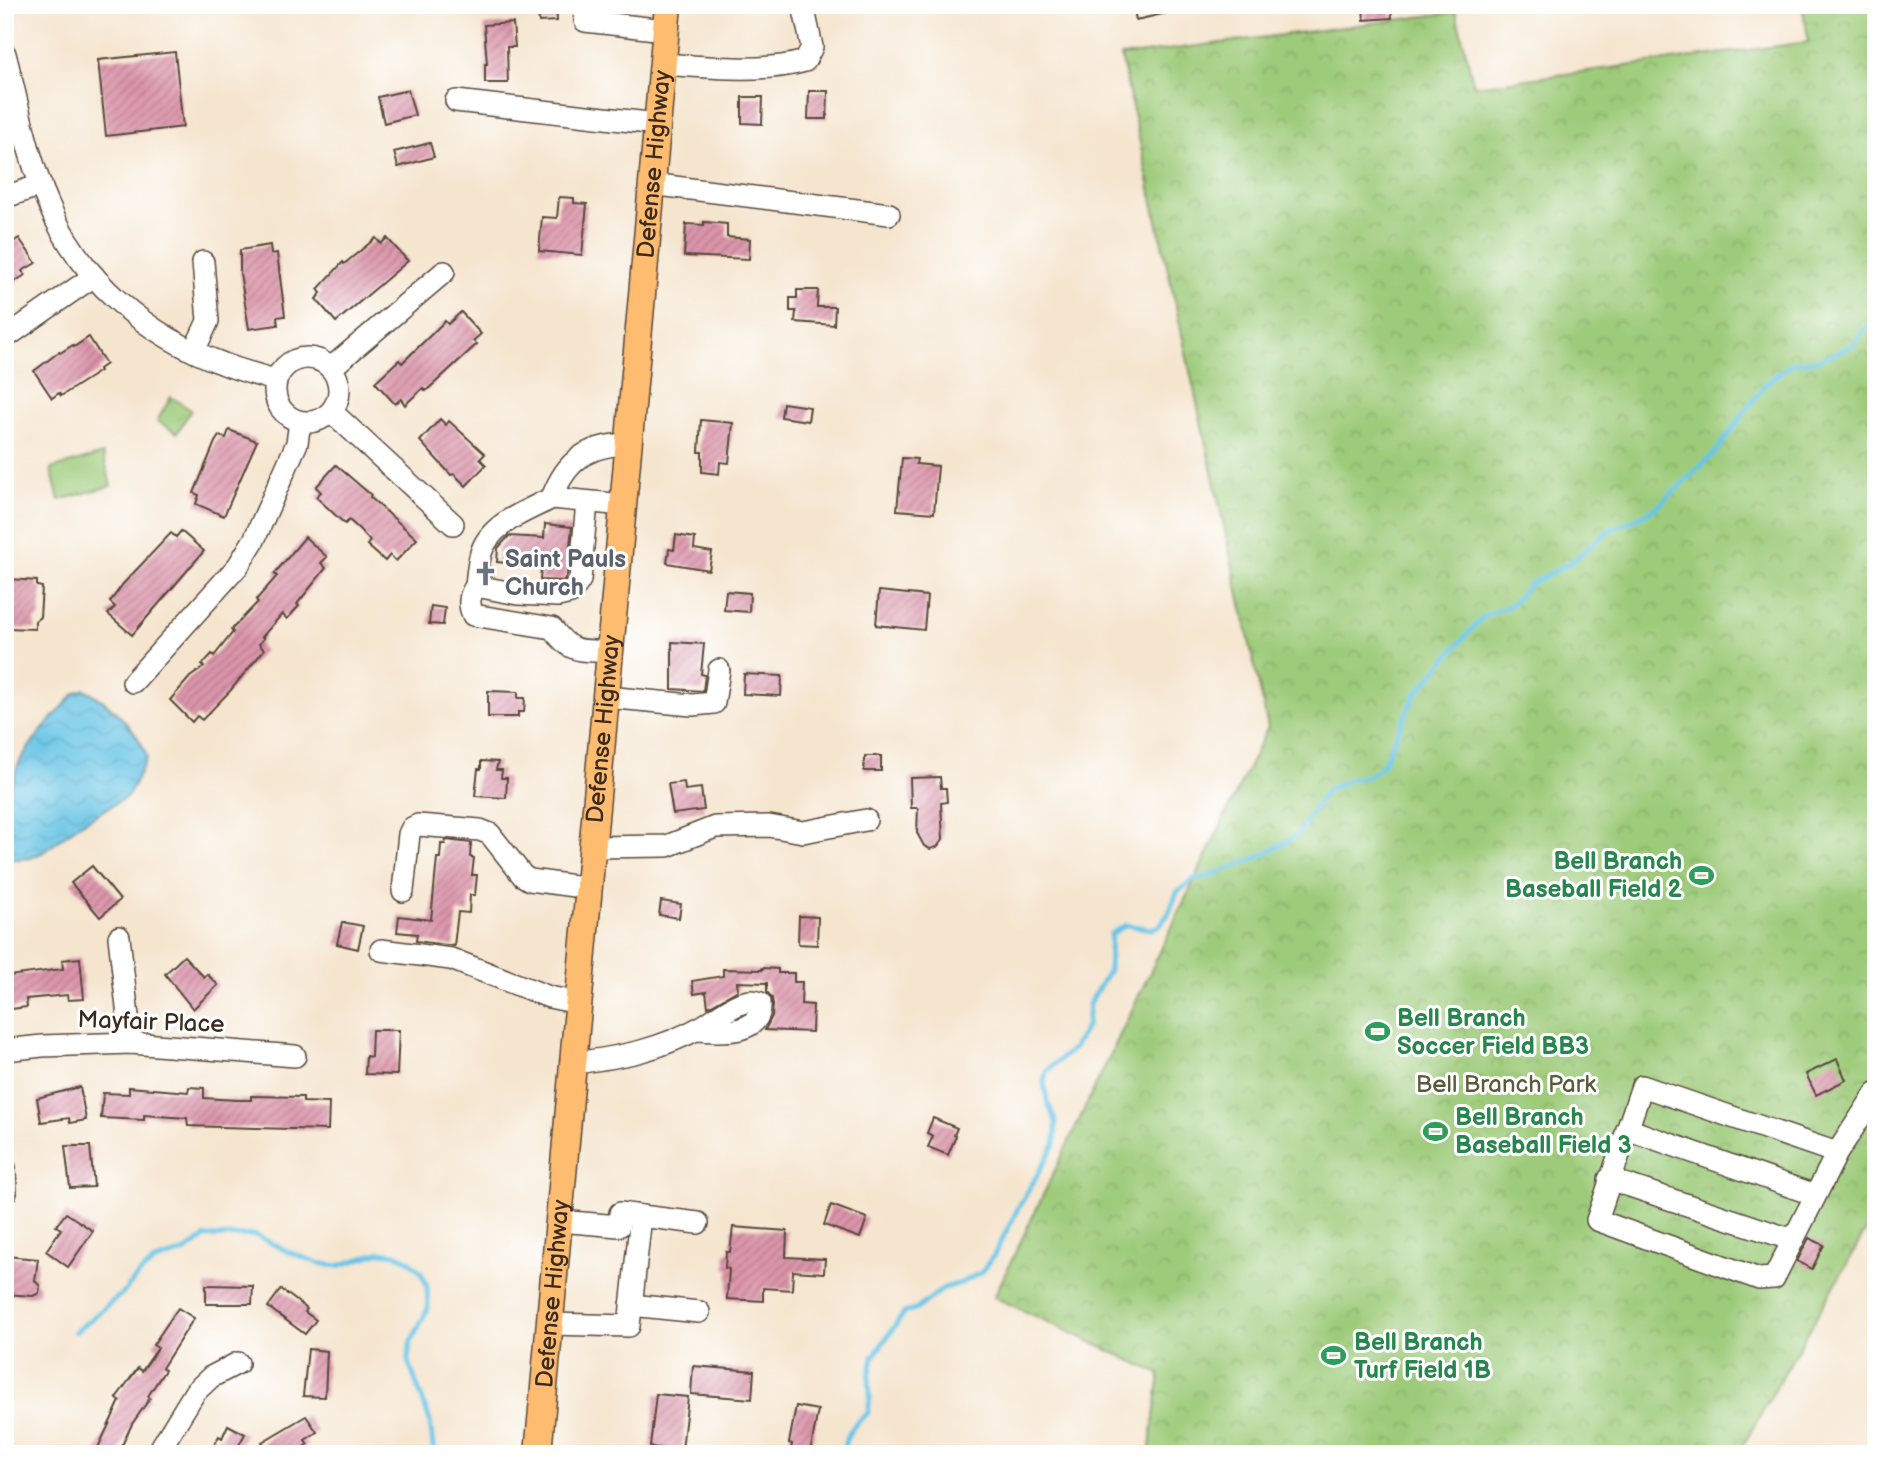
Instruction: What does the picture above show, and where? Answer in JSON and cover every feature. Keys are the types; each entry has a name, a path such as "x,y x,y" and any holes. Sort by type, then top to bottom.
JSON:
{"main road":[{"name":"Defense Highway","path":"538,1454 666,17"}],"street":[{"path":"584,5 585,21 666,17"},
{"path":"662,64 790,66 805,61 812,47 803,5"},
{"path":"5,54 9,80 41,185 78,259 131,313 159,332 224,364 275,380"},
{"path":"456,101 656,124"},
{"path":"651,184 890,214"},
{"path":"5,197 41,185"},
{"path":"194,351 208,321 203,262"},
{"path":"331,368 443,272"},
{"path":"5,338 94,276"},
{"path":"310,357 331,368 339,388 338,401 332,412 312,422 300,422 288,417 280,409 274,391 275,380 281,369 298,358 310,357"},
{"path":"332,412 453,524"},
{"path":"133,682 238,566 254,540 296,443 300,422"},
{"path":"610,652 573,649 564,645 552,628 473,615 469,606 472,591 476,586 480,554 485,542 495,530 552,498 568,468 587,451 607,444 628,444"},
{"path":"552,498 623,505"},
{"path":"476,586 518,594 558,596 571,593 580,580 587,502"},
{"path":"606,696 692,705 714,703 719,670"},
{"path":"593,847 667,846 715,827 769,826 803,832 866,820"},
{"path":"402,891 408,834 418,824 489,834 523,876 530,880 589,888"},
{"path":"119,937 131,1043"},
{"path":"381,950 451,958 549,996 579,1003"},
{"path":"573,1063 660,1047 695,1030"},
{"name":"Mayfair Place","path":"5,1050 131,1043 295,1056"},
{"path":"1837,1153 1642,1086 1597,1220 1759,1279 1774,1278 1837,1153 1876,1093"},
{"path":"1628,1129 1815,1195"},
{"path":"5,1168 6,1192"},
{"path":"1609,1179 1793,1240"},
{"path":"559,1221 619,1226 620,1213 698,1223"},
{"path":"550,1324 629,1326 641,1216"},
{"path":"631,1305 699,1312"},
{"path":"157,1454 195,1392 211,1377 238,1363"}],"green space":[{"name":"Bell Branch Park","path":"1802,5 1876,5 1876,1213 1738,1454 1149,1454 1160,1374 994,1297 1268,727 1121,56 1456,12 1474,86 1809,42"},
{"path":"171,397 191,410 177,433 157,421"},
{"path":"103,454 111,486 59,500 51,469"}],"water":[{"path":"84,689 122,718 138,738 147,758 128,796 77,826 44,852 31,858 5,860 5,799 19,763 53,718 75,693"}],"building":[{"path":"538,5 556,5 557,21 539,22"},
{"path":"1133,5 1176,5 1176,11 1136,20"},
{"path":"1390,5 1392,18 1364,20 1363,7"},
{"path":"513,23 515,47 507,47 508,83 485,83 487,64 484,25"},
{"path":"175,52 183,127 106,136 98,60"},
{"path":"408,90 415,115 384,123 378,97"},
{"path":"809,91 828,91 827,119 808,119"},
{"path":"742,97 763,97 762,124 742,123"},
{"path":"430,143 434,157 398,167 394,152"},
{"path":"559,197 574,198 574,203 587,204 582,255 539,251 542,217 557,218"},
{"path":"704,222 727,224 727,237 750,239 749,259 684,256 686,224 704,225"},
{"path":"19,238 36,263 22,271 25,275 5,288 5,247"},
{"path":"376,238 381,244 387,238 408,261 336,322 316,299 321,293 318,289 343,262 344,264"},
{"path":"270,245 271,254 277,253 285,316 277,317 278,325 249,329 240,273 240,250"},
{"path":"797,290 818,290 817,307 835,307 834,325 795,322 796,311 790,311 790,298 797,298"},
{"path":"461,312 481,334 473,341 477,344 426,391 423,388 405,405 401,399 395,404 375,382 399,360 402,363 445,321 448,324"},
{"path":"89,337 106,364 100,371 61,396 59,393 52,398 34,371 59,352 73,345 74,347"},
{"path":"783,403 810,407 808,421 781,417"},
{"path":"440,419 446,425 449,421 485,454 480,459 486,465 466,486 454,474 451,475 420,441"},
{"path":"701,420 733,423 729,463 720,462 719,474 702,472 702,452 699,452"},
{"path":"229,430 257,441 224,516 196,504 199,495 194,493 215,442 219,436 226,438"},
{"path":"902,458 917,459 916,464 938,466 934,513 897,510"},
{"path":"336,465 417,539 396,561 390,555 385,561 367,545 370,541 359,529 349,520 345,524 316,497 321,492 316,487"},
{"path":"545,524 572,527 567,575 563,581 540,580 541,566 497,562 498,548 509,536 544,538"},
{"path":"181,531 204,551 132,635 108,614 115,607 110,602 123,584 171,533 176,537"},
{"path":"676,535 695,538 694,549 712,552 709,570 667,563 669,549 674,550"},
{"path":"305,537 327,557 321,563 326,568 287,619 282,614 262,637 264,638 259,644 264,650 230,691 202,720 197,716 192,722 170,700 190,677 204,667 202,665 212,654 214,656 233,632 231,630 258,602 256,600 277,576 274,574"},
{"path":"9,579 37,581 37,586 42,587 40,617 35,621 35,629 5,628 5,593 9,593"},
{"path":"726,591 750,593 749,612 724,610"},
{"path":"879,591 927,596 924,630 876,625"},
{"path":"431,606 445,608 443,625 429,624"},
{"path":"672,642 704,644 701,674 705,675 703,691 672,689"},
{"path":"744,674 782,676 781,696 743,694"},
{"path":"488,691 518,692 518,698 525,698 524,712 518,712 518,717 488,717"},
{"path":"865,756 881,756 881,771 864,771"},
{"path":"481,761 498,762 496,770 502,770 501,778 507,778 506,798 475,796"},
{"path":"940,777 941,788 946,788 947,802 941,803 943,839 937,847 930,849 924,846 917,833 918,808 911,808 910,778"},
{"path":"684,782 685,790 701,788 704,810 673,814 668,784"},
{"path":"446,840 471,843 470,857 474,858 472,875 477,875 475,895 470,895 469,913 458,912 454,946 416,941 417,934 397,932 399,916 431,920 437,858 440,858 441,844 445,844"},
{"path":"92,866 120,900 100,917 71,883"},
{"path":"661,901 681,904 679,918 659,915"},
{"path":"799,916 818,917 817,945 798,944"},
{"path":"342,922 363,926 358,949 337,944"},
{"path":"184,956 204,977 207,974 218,985 193,1009 165,974"},
{"path":"80,958 84,999 68,1000 67,995 26,999 27,1007 11,1009 11,1005 5,1005 5,980 9,980 8,976 63,969 62,960"},
{"path":"723,969 778,969 778,973 794,973 794,982 802,982 801,1004 813,1005 812,1032 765,1030 772,1016 773,1005 767,992 767,983 737,982 738,990 708,1007 706,992 694,994 692,981 723,976"},
{"path":"372,1030 399,1030 397,1075 365,1074 366,1056 371,1057"},
{"path":"1837,1059 1846,1080 1816,1095 1806,1074"},
{"path":"80,1087 86,1120 70,1123 69,1118 41,1122 37,1098"},
{"path":"129,1087 188,1092 189,1087 204,1088 204,1098 236,1100 251,1100 251,1096 303,1097 303,1102 329,1103 328,1130 188,1126 187,1118 144,1115 144,1120 101,1118 103,1093 129,1094"},
{"path":"933,1118 957,1128 948,1155 928,1147 933,1136 927,1133"},
{"path":"65,1146 90,1146 94,1187 70,1188"},
{"path":"831,1205 867,1218 860,1238 824,1225"},
{"path":"66,1213 93,1231 68,1267 46,1251 61,1229 56,1226"},
{"path":"733,1227 787,1231 786,1257 825,1259 824,1273 793,1271 792,1290 763,1288 763,1301 727,1299 729,1269 725,1268 726,1252 730,1252"},
{"path":"1809,1238 1824,1245 1812,1269 1797,1261"},
{"path":"5,1256 38,1259 35,1281 40,1286 39,1293 33,1296 5,1294"},
{"path":"206,1285 253,1286 252,1304 206,1304"},
{"path":"281,1289 307,1309 305,1312 316,1320 305,1334 268,1307"},
{"path":"178,1308 194,1318 162,1368 165,1370 148,1396 150,1398 132,1424 118,1454 95,1454 120,1401 116,1398 138,1368 142,1371 158,1348 153,1345"},
{"path":"308,1349 327,1351 325,1397 303,1396"},
{"path":"693,1366 754,1371 752,1399 691,1394"},
{"path":"656,1394 688,1397 682,1450 650,1447"},
{"path":"796,1406 818,1410 810,1454 791,1451 792,1444 789,1443"},
{"path":"306,1416 317,1432 305,1440 308,1444 294,1454 271,1454 262,1442"},
{"path":"228,1425 245,1434 234,1454 209,1454 219,1436 222,1438"}],"waterway":[{"path":"843,1454 851,1430 868,1413 869,1378 873,1357 904,1313 918,1308 944,1288 982,1272 1055,1144 1056,1122 1047,1101 1044,1082 1046,1071 1074,1048 1087,1025 1089,1004 1109,970 1111,934 1126,925 1151,929 1159,926 1169,913 1177,892 1194,879 1213,875 1261,856 1298,835 1327,790 1349,780 1371,775 1383,764 1415,695 1484,616 1511,605 1530,584 1570,563 1611,529 1657,507 1715,453 1765,384 1793,363 1818,360 1852,346 1876,315"},
{"path":"75,1332 124,1292 138,1275 155,1261 186,1251 205,1237 255,1235 318,1263 338,1266 381,1252 396,1254 408,1260 421,1272 427,1286 428,1308 410,1344 408,1360 430,1421 434,1454"}],"place":[{"name":"Saint Pauls Church","path":"485,573"},
{"name":"Bell Branch Baseball Field 2","path":"1702,875"},
{"name":"Bell Branch Soccer Field BB3","path":"1377,1032"},
{"name":"Bell Branch Baseball Field 3","path":"1435,1131"},
{"name":"Bell Branch Turf Field 1B","path":"1334,1356"}]}
